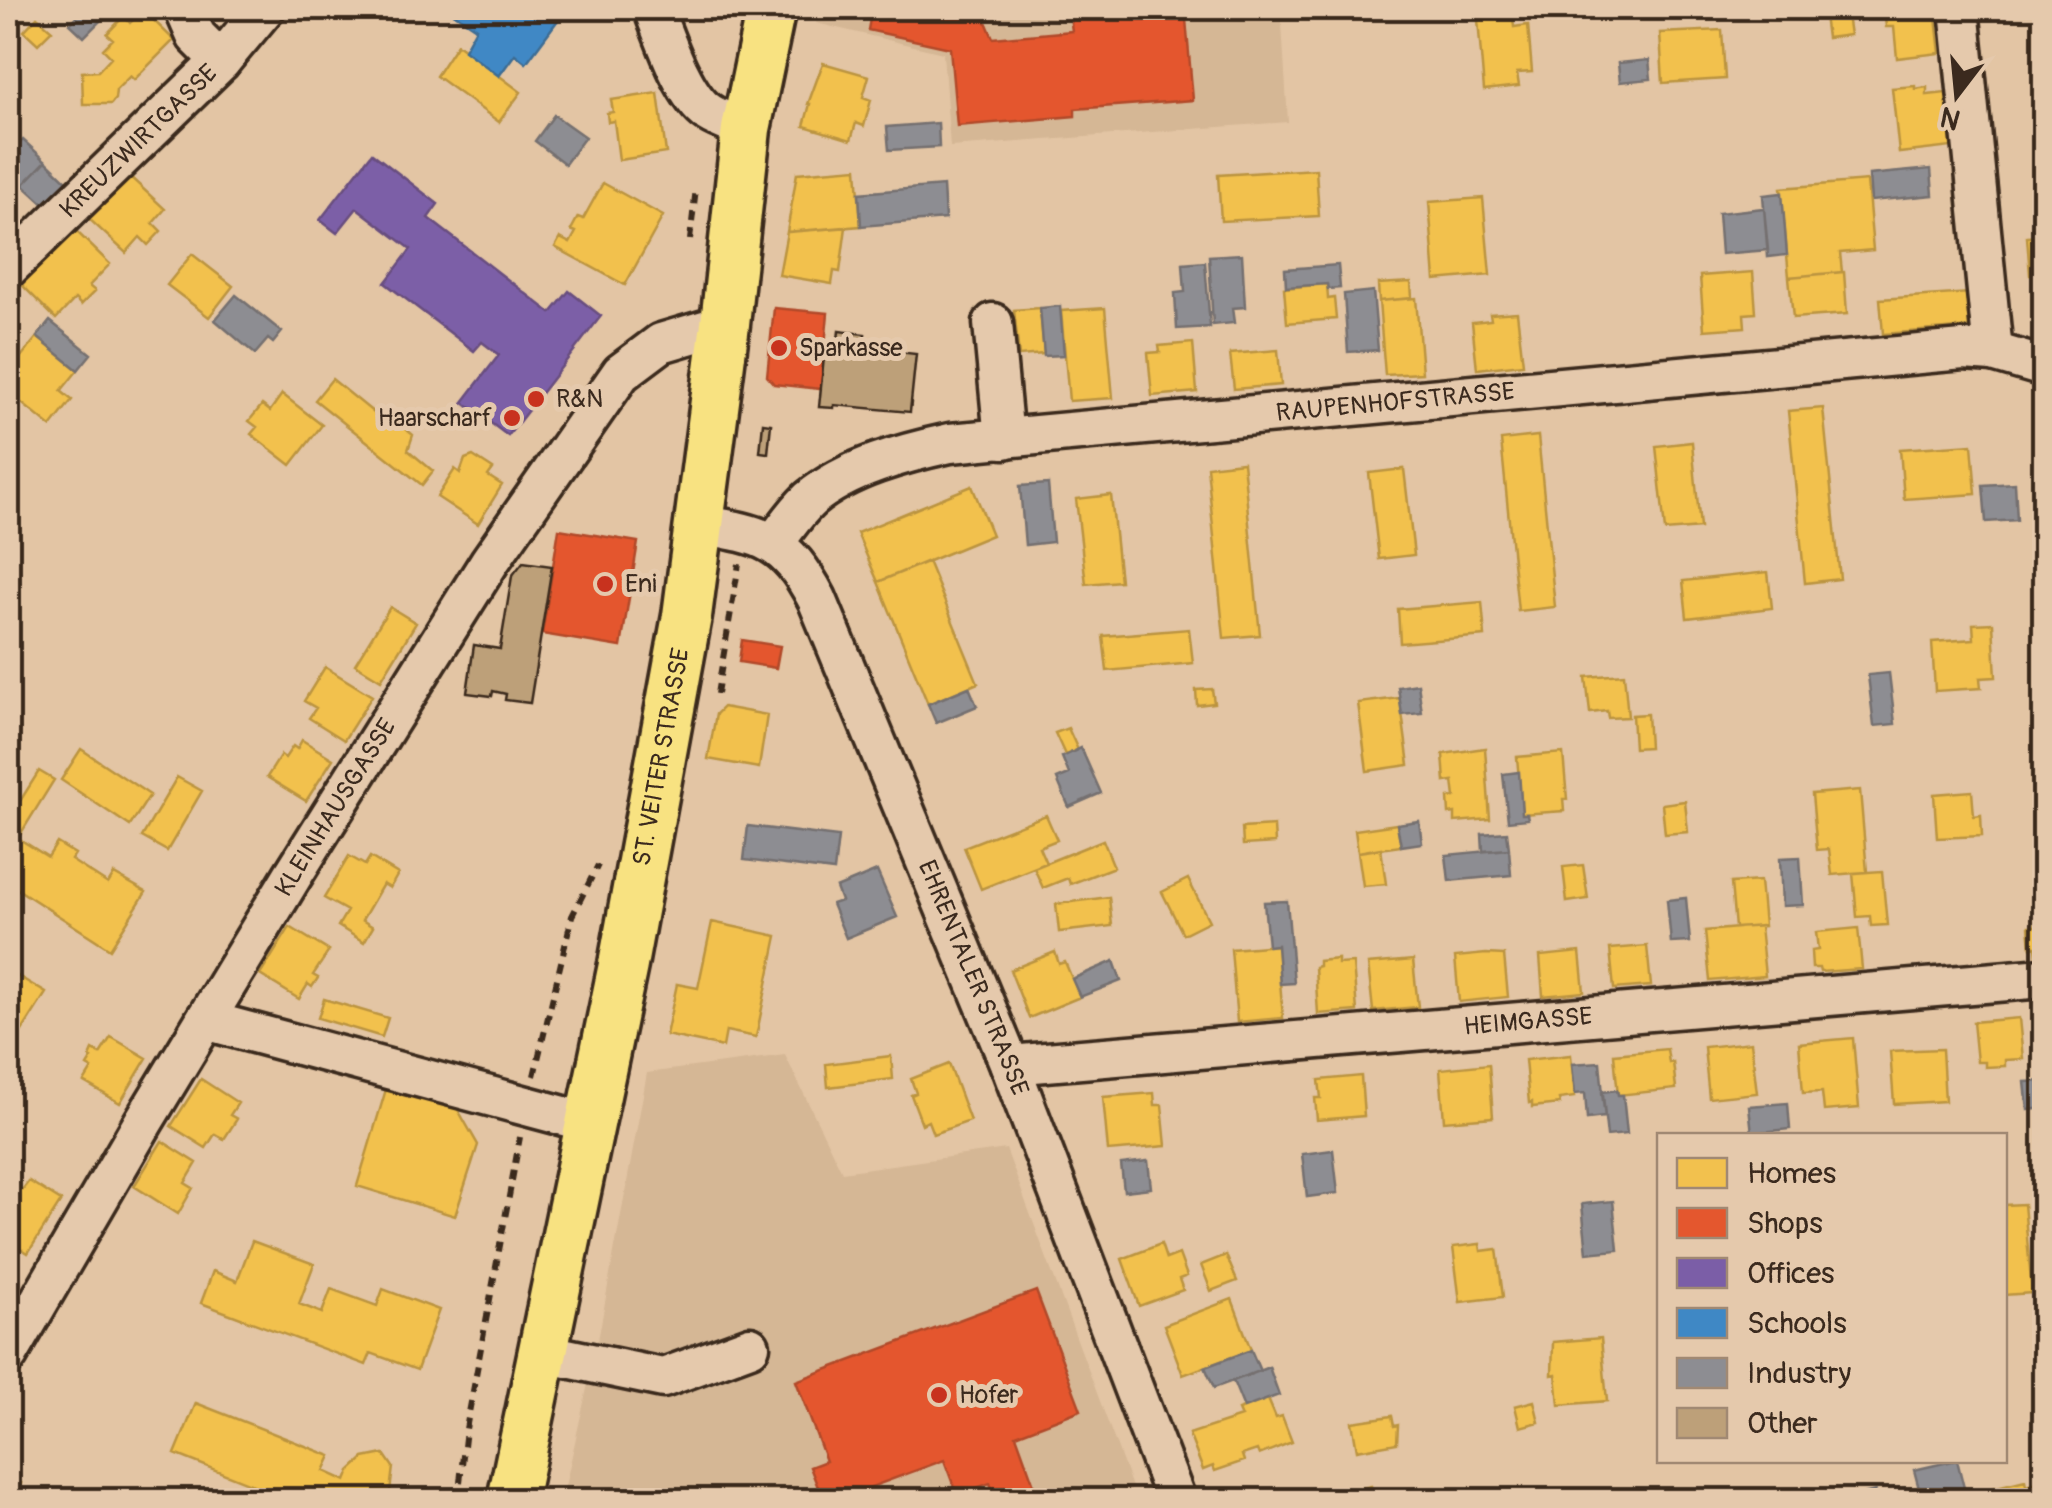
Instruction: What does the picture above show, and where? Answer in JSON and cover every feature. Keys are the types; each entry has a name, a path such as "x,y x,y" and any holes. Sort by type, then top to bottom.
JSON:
{"main road":[{"name":"ST. VEITER STRASSE","path":"512,1500 590,1123 687,616 746,130 771,8"}],"street":[{"path":"184,8 196,36 221,61"},
{"name":"KREUZWIRTGASSE","path":"8,268 221,61 265,8"},
{"path":"652,8 674,60 698,102 709,113 746,130"},
{"path":"1960,8 1992,352"},
{"path":"993,323 1004,439"},
{"name":"KLEINHAUSGASSE","path":"8,1356 205,1020 490,561 621,373 661,342 725,324"},
{"name":"RAUPENHOFSTRASSE","path":"775,542 812,498 840,480 912,451 1004,439 1944,351 1992,352 2044,367"},
{"path":"699,524 775,542"},
{"name":"EHRENTALER STRASSE","path":"775,542 802,569 817,598 1010,1066 1176,1500"},
{"name":"HEIMGASSE","path":"1010,1066 2044,978"},
{"path":"205,1020 590,1123"},
{"path":"543,1353 662,1378 750,1346"}],"path":[{"path":"458,1500 466,1429 526,1106 572,916 606,849"}],"shaded area":[{"path":"820,8 1281,8 1288,122 950,147 943,53 816,23"},
{"path":"785,1055 842,1172 1006,1149 1132,1487 1126,1500 562,1500 599,1335 647,1073"}],"building: Homes":[{"path":"1477,8 1512,8 1514,27 1528,25 1532,72 1517,73 1519,86 1484,90"},
{"path":"1823,8 1846,8 1850,35 1827,38"},
{"path":"1935,8 1940,53 1897,58 1894,27 1886,27 1884,9"},
{"path":"143,10 174,40 134,80 130,76 116,90 111,104 83,104 82,72 98,71 111,57 103,49 113,39 107,34 124,16 130,23"},
{"path":"37,17 52,30 38,44 24,31"},
{"path":"1722,30 1725,79 1663,83 1660,33"},
{"path":"457,44 521,92 499,122 436,76"},
{"path":"823,63 869,76 863,97 871,100 864,126 856,123 851,140 804,126"},
{"path":"1927,87 1927,95 1946,93 1952,147 1899,153 1892,88"},
{"path":"658,93 666,153 619,160 614,121 608,122 607,113 613,112 611,100"},
{"path":"857,168 861,226 787,232 797,173"},
{"path":"1316,169 1319,216 1221,221 1218,175"},
{"path":"127,174 165,209 153,223 161,231 148,245 140,237 126,253 88,218"},
{"path":"1867,181 1873,250 1840,253 1842,272 1789,277 1781,188"},
{"path":"603,183 663,216 625,285 555,247 560,238 570,243 578,217 583,219"},
{"path":"1483,198 1490,275 1435,280 1429,202"},
{"path":"846,227 840,272 834,271 832,284 779,275 787,232"},
{"path":"75,230 110,264 89,286 95,291 81,305 75,299 56,319 21,284"},
{"path":"2044,236 2044,281 2040,282 2039,275 2030,275 2027,237"},
{"path":"192,254 233,286 209,317 167,285"},
{"path":"1753,272 1756,313 1744,314 1745,327 1704,330 1700,276"},
{"path":"1844,272 1847,314 1793,318 1789,277"},
{"path":"1411,282 1412,298 1379,301 1378,284"},
{"path":"1327,284 1328,299 1334,298 1336,319 1287,323 1284,288"},
{"path":"1970,293 1972,327 1883,334 1880,299"},
{"path":"1416,298 1422,373 1385,375 1379,301"},
{"path":"1040,308 1044,354 1019,356 1014,310"},
{"path":"1105,308 1113,398 1069,401 1061,311"},
{"path":"1517,312 1523,364 1477,369 1472,322 1491,320 1490,314"},
{"path":"37,337 78,370 61,391 72,400 51,427 8,392 8,373"},
{"path":"1193,343 1197,392 1152,396 1148,353 1160,352 1159,346"},
{"path":"1278,350 1281,385 1234,389 1230,354"},
{"path":"332,379 390,426 395,420 413,435 408,450 433,471 422,485 315,400"},
{"path":"282,394 322,425 291,465 251,434 257,427 249,421 262,405 270,411"},
{"path":"1823,408 1840,579 1805,583 1788,411"},
{"path":"1538,436 1555,607 1518,611 1501,440"},
{"path":"1692,442 1700,528 1665,531 1656,446"},
{"path":"1972,444 1976,494 1904,499 1900,449"},
{"path":"473,456 493,469 488,476 502,485 478,524 437,497 455,469 460,473 465,459"},
{"path":"1243,462 1260,635 1224,638 1207,466"},
{"path":"1404,469 1414,555 1379,559 1369,473"},
{"path":"972,486 992,535 878,582 857,533"},
{"path":"1111,495 1120,581 1086,584 1076,499"},
{"path":"928,561 978,683 928,704 878,582"},
{"path":"1768,572 1772,608 1687,618 1683,581"},
{"path":"1482,602 1485,636 1400,643 1398,609"},
{"path":"390,607 416,623 381,680 355,664"},
{"path":"1993,623 1996,677 1980,678 1981,688 1935,691 1932,642 1974,639 1973,624"},
{"path":"1189,629 1193,663 1107,671 1103,636"},
{"path":"325,667 372,696 344,740 309,718 316,708 304,701"},
{"path":"1624,674 1628,717 1608,718 1607,711 1590,713 1586,677"},
{"path":"1212,689 1214,703 1197,705 1196,690"},
{"path":"1400,698 1409,765 1367,771 1358,703"},
{"path":"723,707 767,715 759,768 708,759 716,714"},
{"path":"1647,714 1649,747 1634,748 1632,715"},
{"path":"1068,728 1078,750 1065,755 1055,733"},
{"path":"302,740 333,759 306,801 267,777 281,755 285,758"},
{"path":"1485,748 1490,819 1455,822 1455,813 1449,814 1448,798 1455,797 1453,781 1445,782 1443,754"},
{"path":"81,749 150,795 130,826 61,780"},
{"path":"1563,753 1567,799 1563,799 1564,811 1522,814 1517,757"},
{"path":"39,771 54,780 18,838 48,857 57,843 75,854 71,860 108,884 114,874 146,892 110,949 8,883 8,820"},
{"path":"177,777 202,791 167,851 142,837"},
{"path":"1860,790 1867,872 1832,875 1829,849 1817,850 1812,794"},
{"path":"1972,791 1974,816 1981,815 1982,836 1937,838 1934,794"},
{"path":"1685,801 1688,832 1665,834 1662,804"},
{"path":"1046,815 1057,840 1039,847 1046,863 981,889 964,847"},
{"path":"1397,824 1401,846 1358,852 1355,830"},
{"path":"1274,826 1275,843 1243,845 1242,828"},
{"path":"1103,840 1114,867 1070,884 1068,878 1043,888 1034,868"},
{"path":"1381,848 1386,884 1363,886 1358,852"},
{"path":"349,856 365,865 370,857 398,874 390,888 383,884 362,920 373,927 364,942 338,926 347,911 324,898"},
{"path":"1583,865 1588,899 1567,902 1563,867"},
{"path":"1882,871 1887,925 1871,926 1870,916 1857,917 1853,873"},
{"path":"1188,879 1209,921 1183,934 1162,892"},
{"path":"1760,881 1764,926 1735,928 1731,883"},
{"path":"1109,897 1112,926 1059,932 1056,904"},
{"path":"2044,907 2044,954 2037,955 2036,946 2031,947 2029,926 2036,926 2034,908"},
{"path":"712,922 777,936 756,1037 726,1031 723,1047 666,1035 677,984 698,988"},
{"path":"1760,926 1765,976 1710,981 1705,931"},
{"path":"290,927 329,951 313,975 318,978 312,987 308,984 299,999 260,975"},
{"path":"1858,928 1862,969 1820,972 1819,968 1812,968 1811,951 1818,950 1816,932"},
{"path":"1277,945 1283,1018 1237,1022 1231,949"},
{"path":"1647,946 1651,986 1614,989 1610,949"},
{"path":"1055,952 1059,964 1065,962 1080,997 1029,1018 1010,970"},
{"path":"1580,952 1584,992 1543,996 1540,956"},
{"path":"1504,955 1508,997 1459,1002 1455,957"},
{"path":"1338,959 1338,964 1353,963 1357,1011 1318,1014 1315,967 1319,961"},
{"path":"1413,960 1418,1007 1373,1011 1368,964"},
{"path":"18,976 46,993 17,1039 8,1033 8,994"},
{"path":"324,999 388,1018 382,1037 318,1018"},
{"path":"2019,1018 2023,1059 2005,1060 2005,1066 1985,1067 1985,1062 1977,1062 1973,1022"},
{"path":"111,1037 147,1058 120,1103 84,1082 92,1069 87,1066 93,1050 100,1054"},
{"path":"1853,1038 1859,1108 1824,1111 1822,1092 1803,1093 1799,1043"},
{"path":"1751,1042 1757,1093 1709,1098 1704,1047"},
{"path":"1667,1049 1676,1089 1618,1095 1614,1054"},
{"path":"1942,1049 1945,1101 1894,1104 1890,1051"},
{"path":"1571,1055 1575,1097 1559,1099 1560,1104 1532,1107 1525,1060"},
{"path":"891,1056 893,1079 828,1087 826,1064"},
{"path":"949,1064 970,1121 933,1134 928,1121 922,1124 911,1095 916,1093 911,1079"},
{"path":"1489,1064 1493,1117 1444,1121 1440,1069"},
{"path":"1361,1076 1364,1116 1317,1120 1315,1098 1321,1098 1319,1080"},
{"path":"201,1079 238,1103 230,1115 237,1119 224,1139 215,1134 206,1148 171,1126"},
{"path":"387,1086 457,1108 478,1145 455,1216 357,1186"},
{"path":"1154,1093 1155,1105 1162,1105 1166,1146 1108,1151 1103,1097"},
{"path":"162,1141 197,1163 185,1183 193,1188 178,1214 134,1186"},
{"path":"29,1181 61,1201 28,1253 8,1240 8,1197 14,1186 22,1190"},
{"path":"2024,1204 2032,1293 2007,1295 2007,1205"},
{"path":"252,1241 314,1264 299,1304 322,1313 331,1289 377,1306 383,1289 439,1310 417,1370 371,1353 366,1365 201,1303 213,1271 237,1281"},
{"path":"1161,1244 1166,1259 1179,1254 1187,1276 1179,1279 1183,1290 1139,1306 1122,1259"},
{"path":"1480,1244 1481,1251 1497,1249 1503,1297 1460,1302 1453,1247"},
{"path":"1226,1255 1237,1281 1211,1291 1201,1265"},
{"path":"1232,1299 1251,1350 1183,1375 1164,1325"},
{"path":"1601,1338 1607,1401 1559,1405 1556,1374 1552,1375 1553,1342"},
{"path":"2044,1347 2044,1383 2038,1349"},
{"path":"1268,1399 1276,1418 1282,1416 1292,1442 1259,1455 1257,1450 1242,1455 1244,1461 1215,1471 1213,1466 1203,1470 1189,1434 1241,1417 1238,1410"},
{"path":"1534,1401 1539,1422 1520,1427 1515,1406"},
{"path":"196,1403 331,1456 324,1471 346,1481 350,1471 364,1458 384,1454 393,1467 389,1500 291,1500 175,1454"},
{"path":"1392,1416 1394,1426 1398,1425 1397,1443 1357,1450 1352,1422"},
{"path":"8,1478 21,1483 15,1500 8,1500"},
{"path":"2025,1480 2026,1485 2037,1482 2041,1500 1983,1500 1981,1491"},
{"path":"1371,1486 1374,1500 1333,1500 1332,1496"}],"building: Shops":[{"path":"872,8 977,10 993,38 1072,31 1069,8 1185,8 1193,100 1075,109 1075,116 957,126 950,48 868,30"},
{"path":"774,308 828,313 821,389 774,384 767,376"},
{"path":"559,529 638,542 621,647 542,634"},
{"path":"742,640 780,646 776,668 739,662"},
{"name":"Hofer","path":"1036,1291 1081,1410 1016,1435 1034,1485 996,1499 990,1483 957,1495 944,1460 836,1500 823,1500 810,1467 826,1461 796,1381"}],"building: Offices":[{"path":"372,153 438,204 428,218 551,313 569,291 601,316 508,436 463,402 499,355 482,342 474,351 385,283 411,249 357,208 337,233 320,220"}],"building: Schools":[{"path":"446,8 541,8 558,20 526,63 515,54 499,76 464,50 476,28"}],"building: Industry":[{"path":"85,8 100,8 107,14 84,37 70,24"},
{"path":"1649,60 1651,79 1620,82 1618,63"},
{"path":"554,115 585,137 565,164 535,141"},
{"path":"938,123 939,147 889,150 887,127"},
{"path":"23,140 46,161 23,185 8,171 8,156"},
{"path":"46,161 70,184 48,208 23,185"},
{"path":"1931,169 1933,195 1871,201 1869,175"},
{"path":"943,186 945,219 861,226 859,193"},
{"path":"1782,193 1787,255 1768,257 1763,195"},
{"path":"1764,208 1768,250 1721,254 1718,213"},
{"path":"1242,254 1245,307 1232,308 1234,323 1213,325 1209,256"},
{"path":"1205,262 1210,327 1177,329 1175,293 1185,292 1183,264"},
{"path":"1338,265 1340,288 1328,289 1327,284 1286,287 1285,269"},
{"path":"1373,291 1378,350 1348,352 1344,294"},
{"path":"236,295 282,332 273,343 268,339 255,354 215,320"},
{"path":"1060,306 1064,355 1044,356 1040,308"},
{"path":"50,321 91,354 78,370 37,337"},
{"path":"2015,483 2017,520 1986,522 1983,485"},
{"path":"1048,484 1053,542 1025,545 1020,486"},
{"path":"1889,673 1895,724 1874,726 1868,675"},
{"path":"1418,684 1422,713 1402,715 1398,687"},
{"path":"969,687 977,706 936,723 928,704"},
{"path":"1081,748 1101,793 1069,807 1057,779 1069,774 1062,757"},
{"path":"1519,772 1522,814 1527,814 1528,819 1508,821 1503,774"},
{"path":"1419,821 1422,843 1401,846 1397,824"},
{"path":"748,826 838,837 834,871 744,860"},
{"path":"1507,832 1509,849 1483,851 1482,834"},
{"path":"1509,849 1511,875 1449,881 1446,855"},
{"path":"1800,857 1803,905 1782,906 1780,858"},
{"path":"877,871 897,917 846,938 832,904 841,901 836,888"},
{"path":"1686,898 1690,942 1671,943 1667,900"},
{"path":"1287,901 1294,983 1280,984 1277,945 1268,946 1264,902"},
{"path":"1114,961 1121,981 1080,997 1072,979"},
{"path":"1600,1062 1605,1117 1587,1119 1585,1093 1575,1094 1572,1064"},
{"path":"2044,1081 2044,1108 2028,1110 2025,1082"},
{"path":"1617,1090 1618,1095 1623,1095 1627,1134 1607,1136 1602,1092"},
{"path":"1788,1103 1790,1129 1752,1133 1749,1106"},
{"path":"1333,1150 1338,1193 1307,1197 1302,1154"},
{"path":"1148,1161 1151,1188 1124,1191 1121,1164"},
{"path":"1613,1201 1618,1250 1587,1253 1582,1204"},
{"path":"1251,1350 1260,1371 1214,1388 1205,1367"},
{"path":"1269,1367 1279,1395 1244,1408 1233,1381"},
{"path":"1958,1463 1967,1500 1922,1500 1914,1470"},
{"path":"1875,1491 1878,1500 1848,1500 1848,1498"}],"building: Other":[{"path":"839,331 865,334 863,348 916,354 910,412 819,407 825,347 837,348"},
{"path":"763,423 771,424 768,453 760,452"},
{"path":"523,562 552,566 530,703 505,700 506,694 493,691 492,696 467,693 474,645 500,649 512,576"}],"place":[{"name":"Sparkasse","path":"779,348"},
{"name":"R&N","path":"536,399"},
{"name":"Haarscharf","path":"512,418"},
{"name":"Eni","path":"605,584"},
{"name":"Hofer","path":"939,1395"}]}
